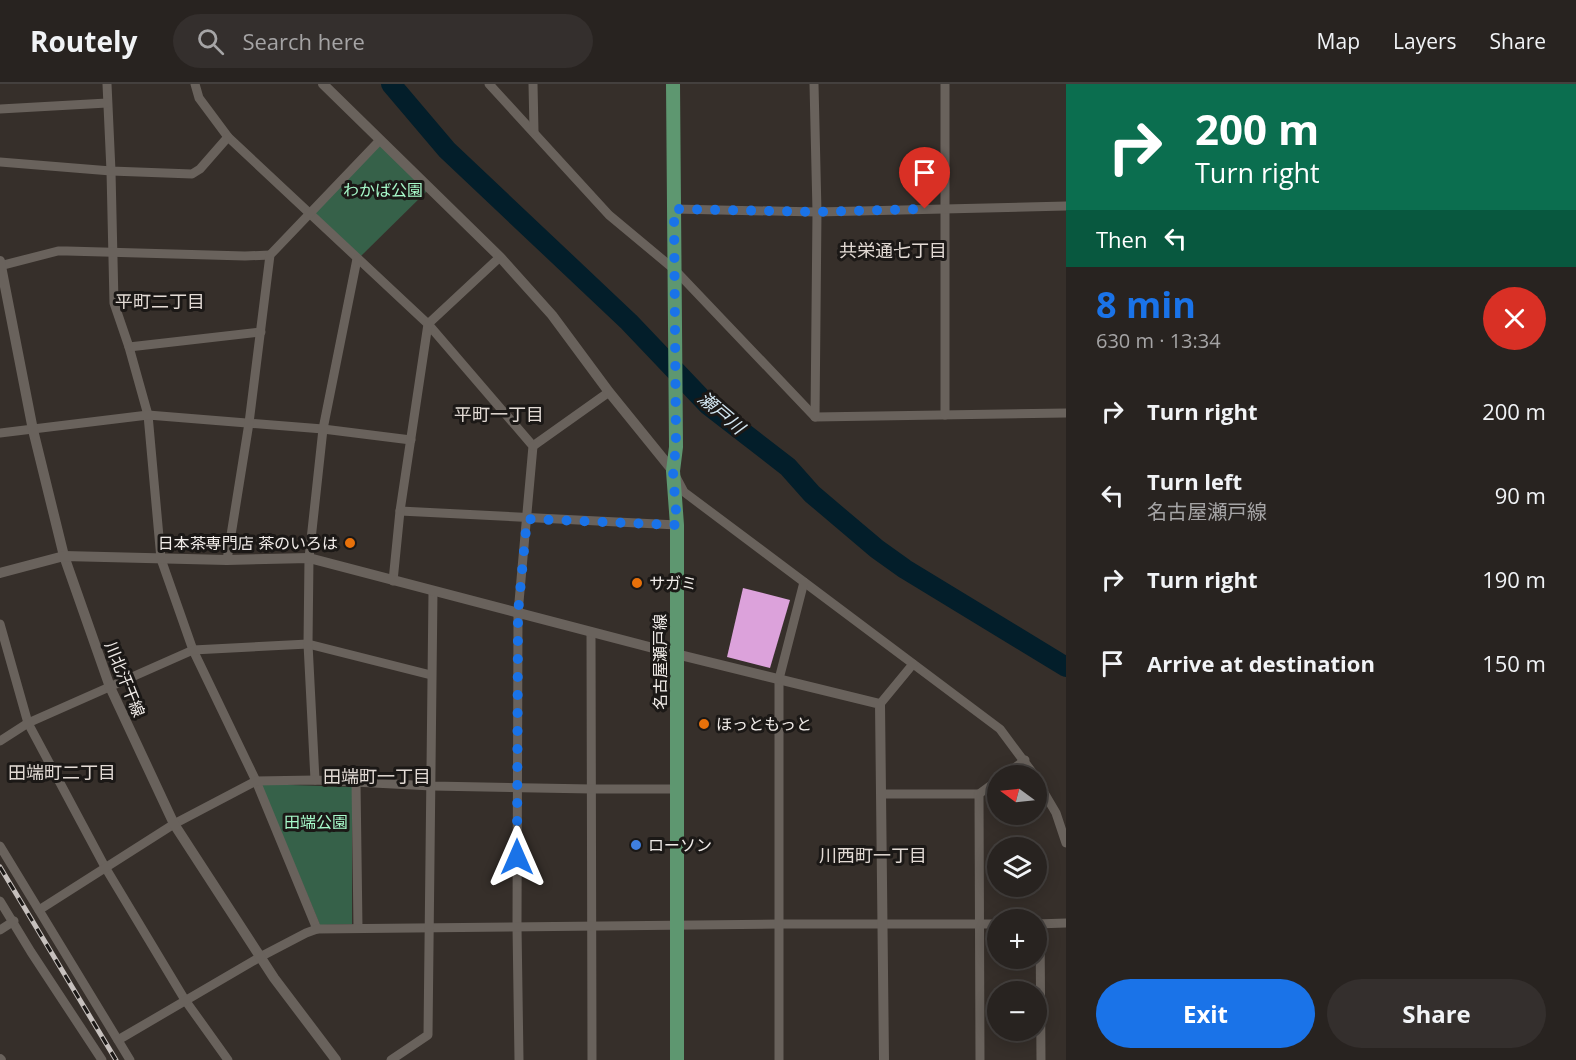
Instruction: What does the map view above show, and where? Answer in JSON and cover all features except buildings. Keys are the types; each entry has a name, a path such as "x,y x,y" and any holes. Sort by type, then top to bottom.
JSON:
{"main road":[{"name":"名古屋瀬戸線","path":"673,84 676,447 673,471 677,525 677,1060"}],"street":[{"path":"107,84 114,303 148,415 160,559 193,650 256,780 317,929"},
{"path":"195,84 199,98 228,137 428,324 533,446 518,613 519,1060"},
{"path":"324,84 500,257 552,315 609,392 673,471 684,492 1000,729 1028,765"},
{"path":"489,84 609,215 675,270 815,417 1066,413"},
{"path":"533,84 534,131"},
{"path":"814,84 817,212 815,417"},
{"path":"945,84 945,415"},
{"path":"0,109 107,103"},
{"path":"0,162 111,171 192,174 200,169 228,137"},
{"path":"227,560 249,423 270,255 380,140"},
{"path":"674,209 817,212 1066,206"},
{"path":"0,264 58,251 270,255"},
{"path":"393,580 400,511 428,324 500,257"},
{"path":"315,780 308,644 309,558 323,429 357,259"},
{"name":"川北汗干線","path":"0,264 33,430 64,556 110,687 174,824 274,978 336,1060"},
{"path":"129,347 261,332"},
{"path":"533,446 609,392"},
{"path":"0,433 148,415 323,429 411,440"},
{"path":"400,511 677,525"},
{"path":"0,573 64,556 227,560 309,558 676,654 880,704"},
{"path":"779,1060 779,680 804,582"},
{"path":"391,1060 428,1035 433,591"},
{"path":"0,624 3,649 28,723 105,867 185,1000 228,1060"},
{"path":"591,632 592,1060"},
{"path":"0,741 28,723 193,650 308,644 431,675"},
{"path":"884,1060 883,794 880,704 913,664"},
{"path":"1018,765 1025,760"},
{"path":"39,910 174,824 256,780 315,780 517,788 677,789"},
{"path":"356,782 358,928"},
{"path":"883,794 979,794 987,788"},
{"path":"979,794 980,1060"},
{"path":"1047,797 1056,813 1066,843"},
{"path":"0,846 130,1060"},
{"path":"0,901 101,1060"},
{"path":"0,930 14,921"},
{"path":"1047,924 1066,923"},
{"path":"117,1040 260,957 317,929 987,924"},
{"path":"1039,969 1041,1060"}],"green space":[{"name":"わかば公園","path":"380,145 429,189 361,256 315,213"},
{"name":"田端公園","path":"261,784 352,787 352,924 320,925"}],"waterway":[{"name":"瀬戸川","path":"391,84 447,150 629,322 708,405 788,467 812,494 877,549 905,569 1066,667"}],"railway":[{"path":"0,867 116,1060"}],"place":[{"name":"日本茶専門店 茶のいろは","path":"350,543"},
{"name":"サガミ","path":"637,583"},
{"name":"ほっともっと","path":"704,724"},
{"name":"ローソン","path":"636,845"}],"district":[{"name":"共栄通七丁目","path":"893,251"},
{"name":"平町二丁目","path":"160,302"},
{"name":"平町一丁目","path":"499,415"},
{"name":"田端町二丁目","path":"62,773"},
{"name":"田端町一丁目","path":"377,777"},
{"name":"川西町一丁目","path":"873,856"}],"route":[{"path":"517,857 518,613 527,519 677,525 673,471 676,447 674,209 817,212 925,209"}]}
